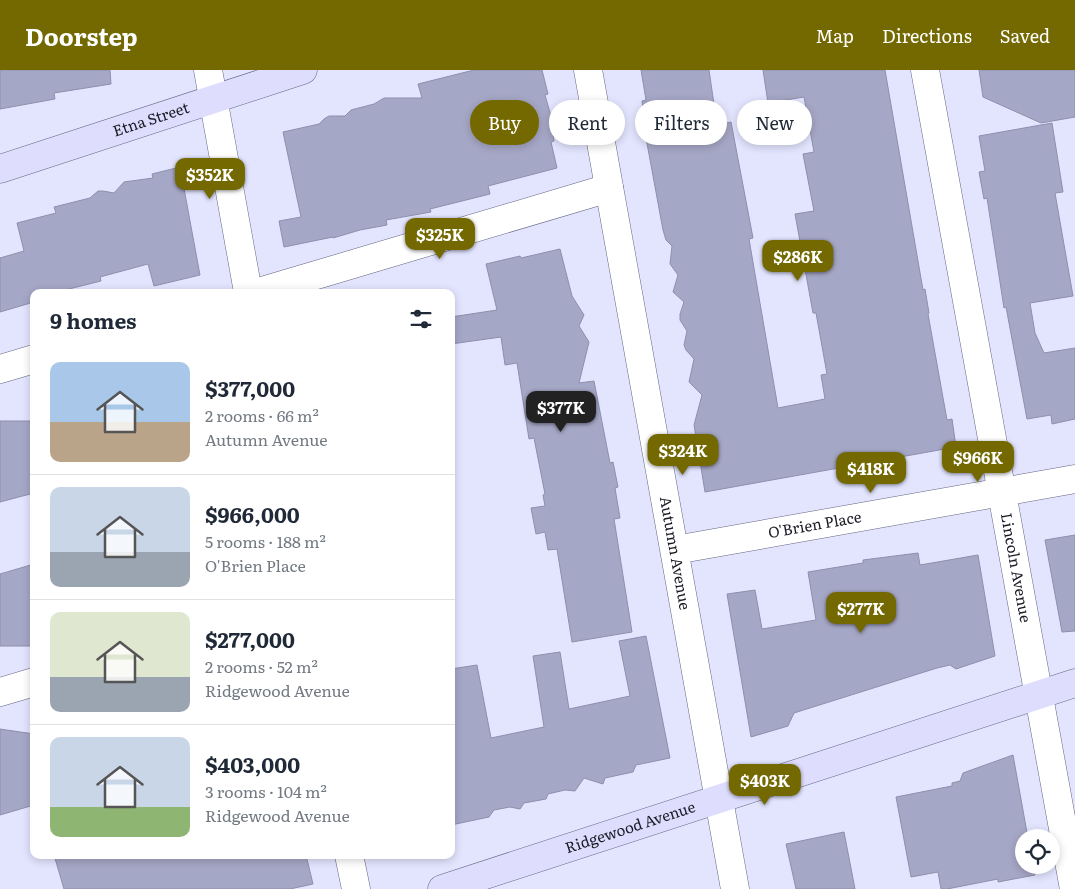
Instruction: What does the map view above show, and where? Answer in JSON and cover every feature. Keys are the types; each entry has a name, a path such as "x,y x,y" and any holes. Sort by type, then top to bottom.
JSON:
{"main road":[{"name":"Etna Street","path":"0,169 303,70"},
{"name":"Ridgewood Avenue","path":"442,889 1075,683"}],"street":[{"path":"208,70 247,289"},
{"name":"Autumn Avenue","path":"588,70 735,889"},
{"name":"Lincoln Avenue","path":"925,70 1074,889"},
{"path":"269,289 609,188"},
{"path":"0,369 30,360"},
{"name":"O'Brien Place","path":"675,550 1075,478"},
{"path":"0,692 30,683"},
{"path":"350,859 356,889"}],"building":[{"path":"0,70 110,70 111,84 54,93 55,99 0,109"},
{"path":"474,70 542,70 548,94 545,95 549,109 549,145 552,145 557,168 488,186 490,194 430,209 431,212 386,220 387,225 284,247 279,221 301,217 283,132 319,124 329,116 345,116 351,110 374,104 384,98 422,98 418,84"},
{"path":"641,70 709,70 713,100 646,100"},
{"path":"763,70 885,70 947,420 952,419 956,447 705,492 694,425 702,395 689,382 694,359 684,345 687,331 680,320 680,314 684,302 673,292 678,275 670,264 672,246 666,240 647,145 727,145 727,123 731,122 753,238 749,239 778,408 825,399 821,375 827,374 816,313 813,313 795,214 814,211 803,154 814,152 812,141 812,100 805,100 804,97 786,100 768,100"},
{"path":"979,70 1075,70 1075,117 1041,123 983,97"},
{"path":"1052,123 1063,192 1055,193 1073,296 1030,303 1035,333 1044,353 1075,348 1075,419 1052,424 1051,415 1027,419 1006,307 1004,308 987,198 984,199 979,172 985,171 979,136"},
{"path":"180,167 200,275 154,286 148,264 100,277 101,281 69,289 30,289 30,303 0,312 0,258 24,251 17,223 56,213 54,207 90,198 98,191 114,193 124,182 153,178 152,174"},
{"path":"560,249 572,296 584,315 579,326 589,342 579,383 594,381 610,463 613,462 618,487 615,488 620,518 614,519 632,632 572,642 557,549 548,550 545,532 536,534 531,508 545,506 543,495 545,494 534,438 529,439 517,363 505,365 501,337 455,343 455,316 497,310 486,264 520,256 521,258"},
{"path":"0,421 30,421 30,494 0,502"},
{"path":"1075,535 1075,631 1062,632 1045,540"},
{"path":"918,553 920,565 978,555 995,656 956,669 950,665 937,668 794,713 788,726 751,737 727,594 755,590 762,629 816,620 808,572 863,563 863,560"},
{"path":"30,565 30,646 0,646 0,574"},
{"path":"646,636 670,758 636,765 633,772 605,778 603,784 584,778 575,791 565,790 548,794 546,799 524,803 520,809 510,807 494,810 489,817 455,824 455,668 477,665 491,738 544,727 533,656 560,652 569,709 630,696 619,641"},
{"path":"0,729 30,733 30,806 0,815"},
{"path":"1013,755 1026,829 1015,829 1015,874 1035,875 998,882 998,879 947,889 941,889 938,872 911,877 896,797 952,786 952,783 960,781 963,773"},
{"path":"844,832 855,889 796,889 786,844"},
{"path":"55,859 307,859 313,884 290,889 64,889"}]}
